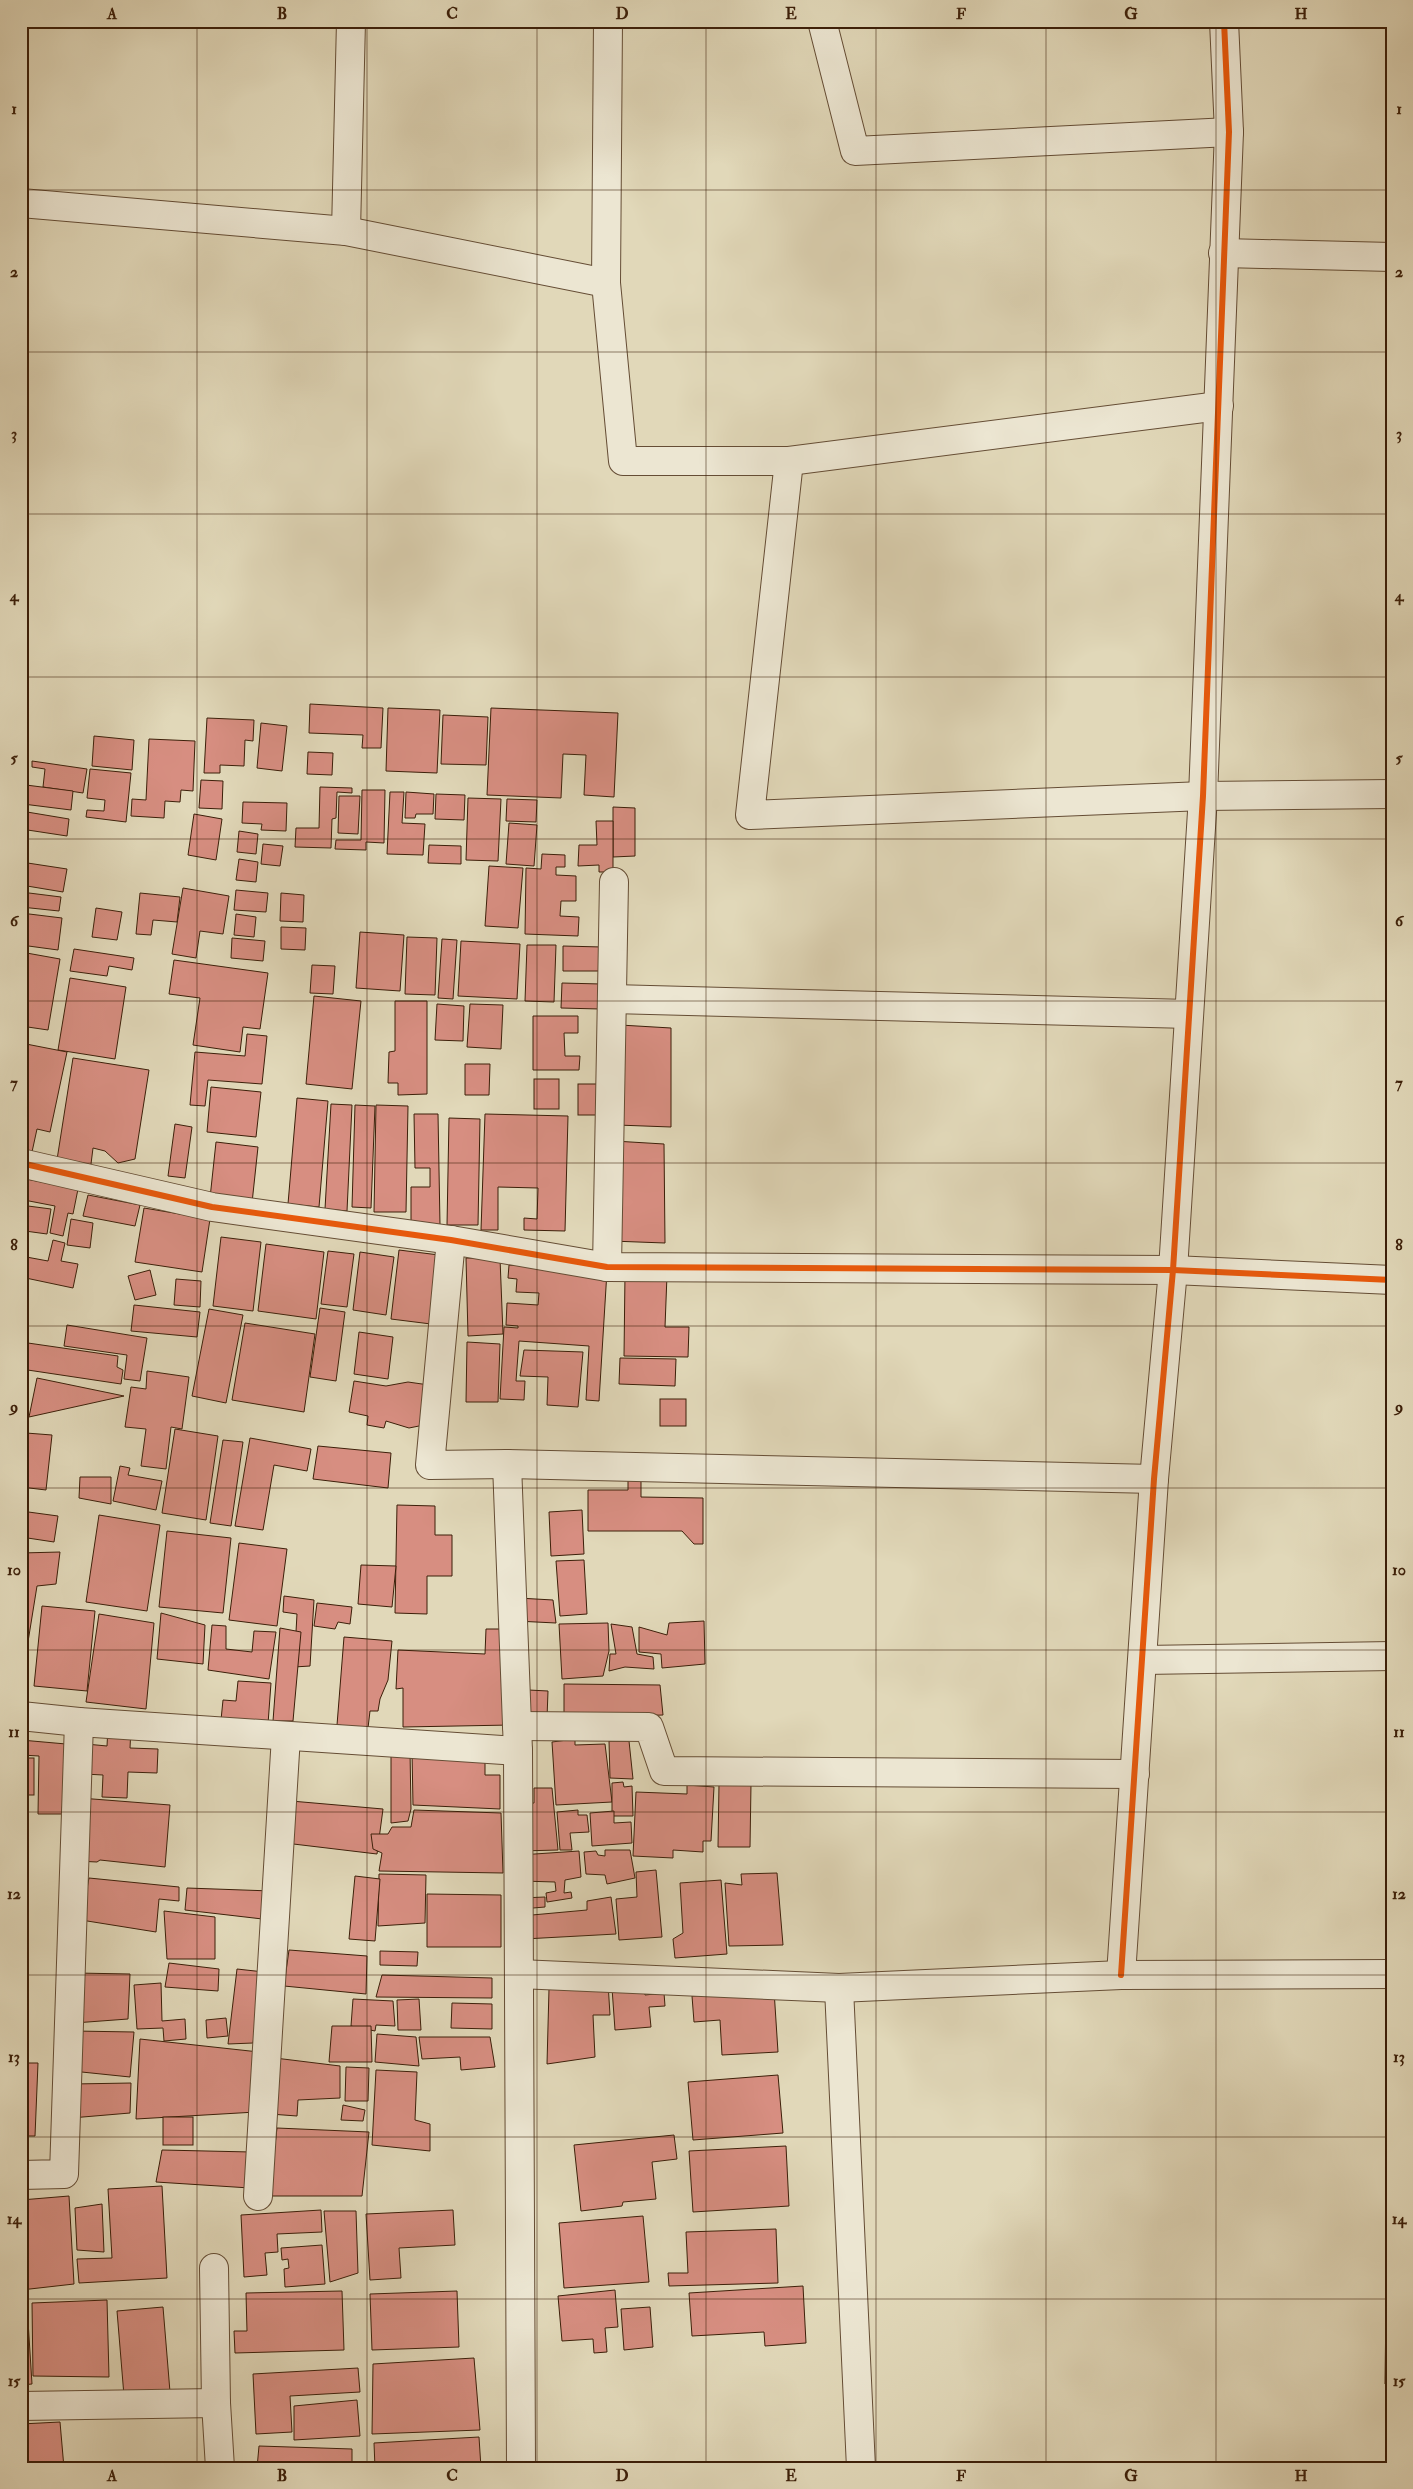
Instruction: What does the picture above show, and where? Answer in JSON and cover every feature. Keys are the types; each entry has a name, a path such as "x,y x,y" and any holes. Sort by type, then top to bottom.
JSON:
{"street":[{"path":"346,231 351,21"},
{"path":"608,21 606,283 623,461 789,461 1219,406"},
{"path":"822,21 855,151 1228,132"},
{"path":"1121,1975 1154,1480 1173,1270 1203,796 1228,132 1224,21"},
{"path":"21,203 346,231 606,283"},
{"path":"1223,253 1392,257"},
{"path":"789,461 750,814 1203,796 1392,794"},
{"path":"607,1267 614,882"},
{"path":"612,1000 1189,1014"},
{"path":"21,1163 212,1207 451,1240 607,1267 1173,1270 1392,1280"},
{"path":"451,1240 430,1465 507,1464 1154,1480"},
{"path":"507,1464 518,1739 521,2468"},
{"path":"1143,1660 1392,1656"},
{"path":"21,1716 79,1722 286,1736 518,1739 649,1727 664,1770 1135,1774"},
{"path":"21,2175 64,2174 79,1722"},
{"path":"258,2196 286,1736"},
{"path":"519,1974 839,1988 1121,1975 1392,1974"},
{"path":"839,1988 861,2468"},
{"path":"214,2268 216,2403 220,2468"},
{"path":"21,2406 216,2403"}],"building":[{"path":"310,704 383,708 381,748 362,748 363,735 309,733"},
{"path":"388,708 440,710 437,773 386,771"},
{"path":"491,708 618,713 614,797 584,795 586,755 563,754 561,798 487,795"},
{"path":"443,715 488,717 486,765 441,764"},
{"path":"207,718 254,720 253,741 245,740 244,766 220,765 220,773 204,773"},
{"path":"261,723 287,726 282,771 257,768"},
{"path":"94,736 134,740 132,770 92,766"},
{"path":"149,739 195,741 193,791 181,790 180,802 165,801 164,818 131,816 132,799 146,800"},
{"path":"308,752 333,753 332,775 307,774"},
{"path":"32,761 87,769 83,793 43,787 45,769 32,767"},
{"path":"90,769 131,773 126,822 86,817 87,810 104,811 105,800 87,798"},
{"path":"201,780 223,781 222,809 199,808"},
{"path":"26,785 73,791 71,810 23,804"},
{"path":"320,787 352,788 352,793 337,792 336,818 332,819 331,848 295,847 296,828 319,828"},
{"path":"362,790 385,790 384,843 366,842 366,850 335,849 336,840 361,840"},
{"path":"390,792 404,792 402,823 425,824 423,855 387,854"},
{"path":"406,792 434,794 433,814 416,814 415,818 405,818"},
{"path":"436,794 465,795 464,820 435,819"},
{"path":"339,796 360,796 358,834 338,833"},
{"path":"468,798 501,799 498,861 466,860"},
{"path":"507,799 537,800 536,822 506,821"},
{"path":"243,802 287,803 286,831 261,830 262,824 242,823"},
{"path":"613,807 635,808 635,856 613,857"},
{"path":"21,811 69,819 67,836 21,829"},
{"path":"194,814 222,819 216,860 188,855"},
{"path":"596,821 613,821 613,872 599,872 599,865 578,866 579,845 597,845"},
{"path":"509,823 537,825 534,866 506,864"},
{"path":"239,831 258,834 256,854 237,852"},
{"path":"263,844 283,846 280,866 261,864"},
{"path":"429,845 461,846 461,864 428,863"},
{"path":"542,854 565,855 565,867 556,867 556,875 576,876 576,901 561,901 560,916 579,917 578,936 525,934 526,868 541,869"},
{"path":"239,859 258,862 256,882 236,880"},
{"path":"21,862 67,869 63,892 21,885"},
{"path":"489,866 523,868 518,928 485,926"},
{"path":"183,888 229,896 223,934 200,931 196,958 172,954"},
{"path":"236,890 268,893 266,912 234,910"},
{"path":"21,892 61,897 59,911 21,907"},
{"path":"140,893 180,897 177,922 153,920 151,935 136,934"},
{"path":"281,893 304,895 303,922 280,921"},
{"path":"96,908 122,912 117,940 92,937"},
{"path":"21,913 62,918 58,950 21,945"},
{"path":"236,914 256,917 254,937 234,935"},
{"path":"281,927 306,928 305,950 281,949"},
{"path":"360,932 404,935 400,991 356,988"},
{"path":"407,937 437,938 435,995 405,994"},
{"path":"232,938 265,941 263,961 231,958"},
{"path":"442,939 457,940 453,999 438,998"},
{"path":"461,941 520,944 517,999 458,996"},
{"path":"527,945 556,945 554,1002 525,1001"},
{"path":"563,946 602,947 601,971 563,971"},
{"path":"74,949 134,958 132,970 109,966 107,976 70,971"},
{"path":"21,952 60,959 48,1030 21,1026"},
{"path":"174,960 268,973 260,1029 243,1027 240,1052 193,1045 200,998 169,994"},
{"path":"312,965 335,966 333,994 310,993"},
{"path":"70,978 126,987 115,1059 58,1050"},
{"path":"562,983 601,984 600,1009 561,1008"},
{"path":"314,996 361,1001 352,1089 306,1084"},
{"path":"395,1001 427,1001 427,1094 398,1095 398,1083 388,1083 389,1052 395,1051"},
{"path":"437,1004 464,1006 463,1041 435,1040"},
{"path":"470,1004 503,1005 501,1049 467,1047"},
{"path":"533,1016 578,1016 578,1033 564,1033 565,1056 580,1056 579,1070 533,1070"},
{"path":"620,1025 671,1028 671,1127 617,1125"},
{"path":"247,1034 267,1036 262,1084 208,1080 205,1106 190,1105 195,1052 245,1056"},
{"path":"21,1043 67,1052 50,1132 37,1129 32,1152 21,1149"},
{"path":"73,1058 149,1070 135,1159 118,1163 105,1151 93,1148 90,1172 56,1166"},
{"path":"465,1064 490,1064 489,1095 465,1095"},
{"path":"534,1079 559,1079 559,1109 534,1109"},
{"path":"578,1084 602,1084 602,1115 578,1115"},
{"path":"211,1087 261,1092 256,1137 207,1132"},
{"path":"297,1098 328,1101 319,1207 288,1204"},
{"path":"331,1104 352,1105 347,1211 325,1209"},
{"path":"355,1105 375,1106 371,1208 352,1207"},
{"path":"376,1105 408,1106 406,1212 374,1212"},
{"path":"414,1114 438,1114 440,1225 411,1225 411,1187 430,1187 430,1168 415,1168"},
{"path":"485,1114 568,1116 565,1231 524,1230 524,1218 537,1219 538,1188 498,1187 498,1230 481,1230"},
{"path":"449,1118 480,1119 478,1225 447,1225"},
{"path":"175,1124 192,1127 185,1178 168,1176"},
{"path":"614,1141 664,1144 665,1243 611,1241"},
{"path":"216,1142 258,1147 252,1203 210,1198"},
{"path":"21,1178 78,1189 73,1214 68,1213 63,1236 50,1233 55,1206 24,1200 21,1215"},
{"path":"88,1195 140,1205 135,1226 83,1216"},
{"path":"28,1206 51,1209 47,1234 25,1231"},
{"path":"144,1208 210,1219 202,1272 135,1262"},
{"path":"71,1219 93,1223 90,1248 67,1245"},
{"path":"221,1237 261,1242 253,1311 213,1306"},
{"path":"53,1240 65,1243 61,1261 78,1264 73,1288 21,1277 21,1256 48,1261"},
{"path":"266,1244 324,1252 316,1319 258,1311"},
{"path":"399,1250 439,1255 431,1324 391,1319"},
{"path":"328,1251 354,1254 347,1307 321,1304"},
{"path":"360,1252 394,1257 386,1315 353,1310"},
{"path":"466,1258 500,1258 503,1334 468,1336"},
{"path":"509,1265 607,1271 599,1401 586,1400 589,1346 519,1341 516,1381 525,1381 524,1400 500,1399 504,1327 518,1328 518,1326 506,1325 507,1303 538,1305 539,1293 516,1292 517,1279 508,1278"},
{"path":"150,1270 156,1295 135,1300 128,1276"},
{"path":"625,1274 667,1275 665,1327 689,1327 688,1357 624,1356"},
{"path":"176,1279 201,1281 200,1307 174,1305"},
{"path":"134,1305 200,1312 197,1337 131,1331"},
{"path":"320,1308 345,1312 336,1381 310,1377"},
{"path":"209,1309 243,1315 226,1403 192,1396"},
{"path":"245,1323 315,1334 304,1412 232,1400"},
{"path":"67,1325 147,1338 140,1381 124,1379 127,1355 64,1346"},
{"path":"359,1332 393,1337 388,1379 354,1374"},
{"path":"21,1342 118,1356 117,1367 123,1370 121,1384 21,1369"},
{"path":"467,1342 500,1344 498,1402 466,1402"},
{"path":"524,1350 583,1352 578,1407 547,1405 548,1377 520,1376"},
{"path":"620,1358 676,1359 675,1386 619,1384"},
{"path":"147,1371 189,1377 182,1429 171,1427 166,1469 141,1466 146,1429 125,1427 131,1387 146,1389"},
{"path":"37,1378 124,1396 29,1417"},
{"path":"354,1381 386,1386 408,1382 429,1385 424,1425 409,1428 386,1421 384,1428 367,1425 368,1416 349,1412"},
{"path":"660,1399 686,1399 686,1426 660,1426"},
{"path":"175,1429 218,1436 206,1520 162,1513"},
{"path":"26,1433 52,1435 46,1490 21,1487 21,1462"},
{"path":"250,1438 311,1449 307,1471 274,1465 263,1530 235,1526"},
{"path":"223,1440 243,1442 231,1526 210,1523"},
{"path":"318,1446 391,1453 388,1488 313,1479"},
{"path":"120,1466 130,1468 128,1475 162,1481 156,1510 113,1501"},
{"path":"628,1476 641,1476 641,1497 703,1498 703,1544 694,1544 682,1531 588,1531 588,1490 628,1490"},
{"path":"80,1477 111,1477 111,1504 79,1498"},
{"path":"397,1505 435,1506 435,1535 452,1535 452,1576 427,1576 427,1614 395,1613"},
{"path":"582,1510 584,1554 551,1556 549,1512"},
{"path":"21,1511 58,1516 54,1542 21,1537"},
{"path":"99,1515 160,1525 147,1611 86,1602"},
{"path":"167,1531 231,1538 223,1613 159,1607"},
{"path":"239,1543 287,1549 277,1626 229,1620"},
{"path":"60,1552 56,1584 37,1586 27,1648 21,1647 21,1553"},
{"path":"584,1560 587,1614 560,1616 556,1561"},
{"path":"361,1565 396,1566 392,1607 358,1604"},
{"path":"284,1596 314,1600 310,1666 294,1667 297,1614 283,1612"},
{"path":"518,1598 553,1600 556,1623 516,1621"},
{"path":"317,1603 352,1607 350,1624 338,1622 335,1629 314,1626"},
{"path":"42,1606 95,1611 87,1691 34,1686"},
{"path":"161,1613 205,1625 203,1664 157,1659"},
{"path":"99,1614 154,1623 146,1709 86,1702"},
{"path":"704,1621 705,1664 662,1668 661,1654 639,1652 639,1627 667,1635 669,1623"},
{"path":"608,1623 609,1651 603,1676 562,1679 559,1624"},
{"path":"611,1624 632,1627 637,1654 653,1657 654,1669 625,1667 609,1671 610,1654 616,1654"},
{"path":"212,1625 226,1626 226,1649 252,1652 254,1631 276,1632 269,1679 208,1670"},
{"path":"280,1628 301,1632 293,1721 273,1721"},
{"path":"486,1629 506,1629 511,1725 403,1727 403,1688 396,1689 398,1650 485,1654"},
{"path":"344,1637 392,1641 388,1680 380,1699 378,1711 370,1711 368,1728 337,1725"},
{"path":"238,1681 271,1683 268,1724 221,1720 223,1700 236,1701"},
{"path":"564,1684 660,1685 663,1715 564,1718"},
{"path":"509,1689 548,1691 547,1718 510,1717"},
{"path":"108,1727 131,1728 130,1748 158,1749 157,1773 128,1772 127,1798 102,1797 103,1775 84,1774 86,1744 107,1746"},
{"path":"575,1739 575,1745 605,1744 612,1802 556,1805 552,1742"},
{"path":"21,1740 66,1744 62,1814 38,1814 39,1756 21,1755"},
{"path":"609,1741 629,1741 633,1779 610,1778"},
{"path":"391,1751 410,1751 411,1809 408,1821 391,1823"},
{"path":"412,1752 485,1753 485,1775 500,1775 500,1809 413,1805"},
{"path":"21,1758 34,1758 34,1795 21,1795"},
{"path":"623,1782 624,1787 632,1786 633,1816 612,1816 612,1783"},
{"path":"719,1784 751,1784 750,1847 718,1847"},
{"path":"687,1785 714,1787 711,1841 703,1841 703,1852 673,1850 673,1858 633,1856 636,1792 687,1794"},
{"path":"534,1788 552,1788 558,1850 521,1851 521,1804 534,1803"},
{"path":"80,1798 170,1805 165,1867 100,1860 97,1862 76,1861"},
{"path":"291,1801 383,1809 377,1854 285,1843"},
{"path":"414,1810 501,1813 503,1873 379,1871 382,1853 373,1849 371,1834 388,1834 392,1827 411,1827"},
{"path":"578,1810 578,1815 587,1815 589,1832 570,1833 572,1850 560,1850 557,1812"},
{"path":"614,1811 614,1823 631,1822 632,1843 592,1846 590,1813"},
{"path":"605,1850 630,1850 635,1878 607,1884 605,1875 586,1874 584,1852 596,1851 598,1855 605,1856"},
{"path":"579,1851 581,1877 565,1880 564,1893 571,1892 572,1898 547,1902 546,1893 556,1891 555,1882 521,1881 520,1855"},
{"path":"656,1870 662,1937 619,1940 616,1899 637,1897 636,1872"},
{"path":"777,1873 783,1945 729,1946 725,1883 742,1885 741,1874"},
{"path":"379,1874 426,1875 425,1923 378,1926"},
{"path":"355,1876 380,1879 375,1941 349,1939"},
{"path":"89,1878 179,1887 179,1901 159,1899 156,1932 81,1920"},
{"path":"721,1880 727,1954 675,1958 673,1939 683,1933 680,1883"},
{"path":"187,1888 271,1891 271,1920 185,1910"},
{"path":"427,1894 501,1895 501,1947 427,1947"},
{"path":"545,1897 545,1907 521,1909 521,1898"},
{"path":"611,1897 616,1934 524,1939 521,1916 587,1910 587,1901"},
{"path":"164,1911 215,1917 215,1959 167,1959"},
{"path":"289,1950 367,1956 366,1994 284,1986"},
{"path":"380,1951 418,1952 417,1966 380,1965"},
{"path":"169,1963 219,1969 218,1991 165,1987"},
{"path":"237,1969 264,1972 253,2043 228,2044"},
{"path":"76,1973 130,1974 128,2019 74,2023"},
{"path":"382,1975 492,1978 492,1998 376,1997"},
{"path":"161,1983 162,2021 185,2019 186,2039 164,2041 163,2028 137,2029 134,1985"},
{"path":"608,1983 610,2015 593,2015 595,2057 547,2064 549,1989"},
{"path":"644,1986 645,1995 664,1993 665,2006 649,2007 651,2027 615,2030 612,1988"},
{"path":"774,1990 778,2052 722,2055 720,2020 694,2022 692,1996"},
{"path":"353,1999 393,2001 395,2026 376,2025 375,2031 351,2026"},
{"path":"419,1999 421,2030 398,2030 397,2000"},
{"path":"452,2003 492,2004 492,2029 451,2028"},
{"path":"226,2018 228,2036 207,2038 206,2020"},
{"path":"332,2026 371,2026 372,2062 329,2062"},
{"path":"74,2031 134,2032 130,2077 72,2071"},
{"path":"377,2034 416,2037 419,2066 375,2062"},
{"path":"419,2037 490,2037 495,2067 461,2070 460,2057 422,2059"},
{"path":"140,2039 259,2052 256,2112 136,2119"},
{"path":"275,2058 340,2066 340,2098 298,2100 297,2116 270,2114"},
{"path":"21,2063 38,2063 35,2136 21,2136"},
{"path":"346,2067 369,2068 368,2101 345,2101"},
{"path":"376,2070 417,2072 415,2120 430,2124 430,2151 372,2145"},
{"path":"778,2075 783,2133 693,2140 688,2082"},
{"path":"131,2083 130,2113 71,2118 73,2084"},
{"path":"343,2105 365,2110 363,2121 341,2120"},
{"path":"163,2117 193,2117 193,2145 163,2145"},
{"path":"277,2128 369,2132 362,2196 269,2196"},
{"path":"674,2135 677,2159 652,2162 656,2199 623,2202 622,2206 581,2211 574,2145"},
{"path":"1388,2142 1392,2142 1392,2385 1385,2384"},
{"path":"786,2146 789,2206 693,2212 689,2151"},
{"path":"162,2150 251,2152 250,2188 156,2182"},
{"path":"162,2186 167,2278 79,2283 77,2259 112,2258 108,2189"},
{"path":"69,2196 74,2284 21,2290 21,2200"},
{"path":"102,2204 104,2252 77,2250 75,2208"},
{"path":"321,2210 322,2232 277,2234 278,2252 265,2253 267,2275 244,2277 241,2215"},
{"path":"453,2210 455,2245 399,2248 401,2278 370,2280 366,2214"},
{"path":"324,2211 356,2211 358,2273 330,2282"},
{"path":"643,2216 649,2282 564,2288 559,2223"},
{"path":"776,2229 778,2283 669,2286 668,2273 688,2273 686,2232"},
{"path":"322,2245 325,2284 285,2287 284,2269 289,2268 288,2259 282,2260 281,2248"},
{"path":"803,2286 806,2343 765,2346 764,2332 692,2336 689,2293"},
{"path":"615,2290 618,2327 605,2328 607,2352 594,2353 593,2339 562,2341 558,2296"},
{"path":"342,2291 344,2350 235,2353 234,2331 247,2331 246,2293"},
{"path":"457,2291 459,2347 372,2350 370,2294"},
{"path":"107,2300 109,2377 33,2376 32,2303"},
{"path":"21,2305 27,2305 32,2384 21,2385"},
{"path":"163,2307 170,2392 124,2396 117,2311"},
{"path":"650,2307 653,2347 624,2350 621,2309"},
{"path":"474,2358 480,2430 372,2434 373,2364"},
{"path":"358,2368 360,2392 290,2396 292,2432 256,2434 253,2374"},
{"path":"357,2400 360,2436 294,2440 294,2406"},
{"path":"60,2422 64,2468 21,2468 21,2424"},
{"path":"479,2437 481,2468 375,2468 374,2443"},
{"path":"259,2446 352,2449 352,2468 257,2468"}],"cycle path":[{"path":"1121,1975 1154,1479 1173,1270 1203,796 1229,132 1224,21"},
{"path":"21,1163 212,1207 451,1240 607,1267 1173,1270 1392,1280"}]}
